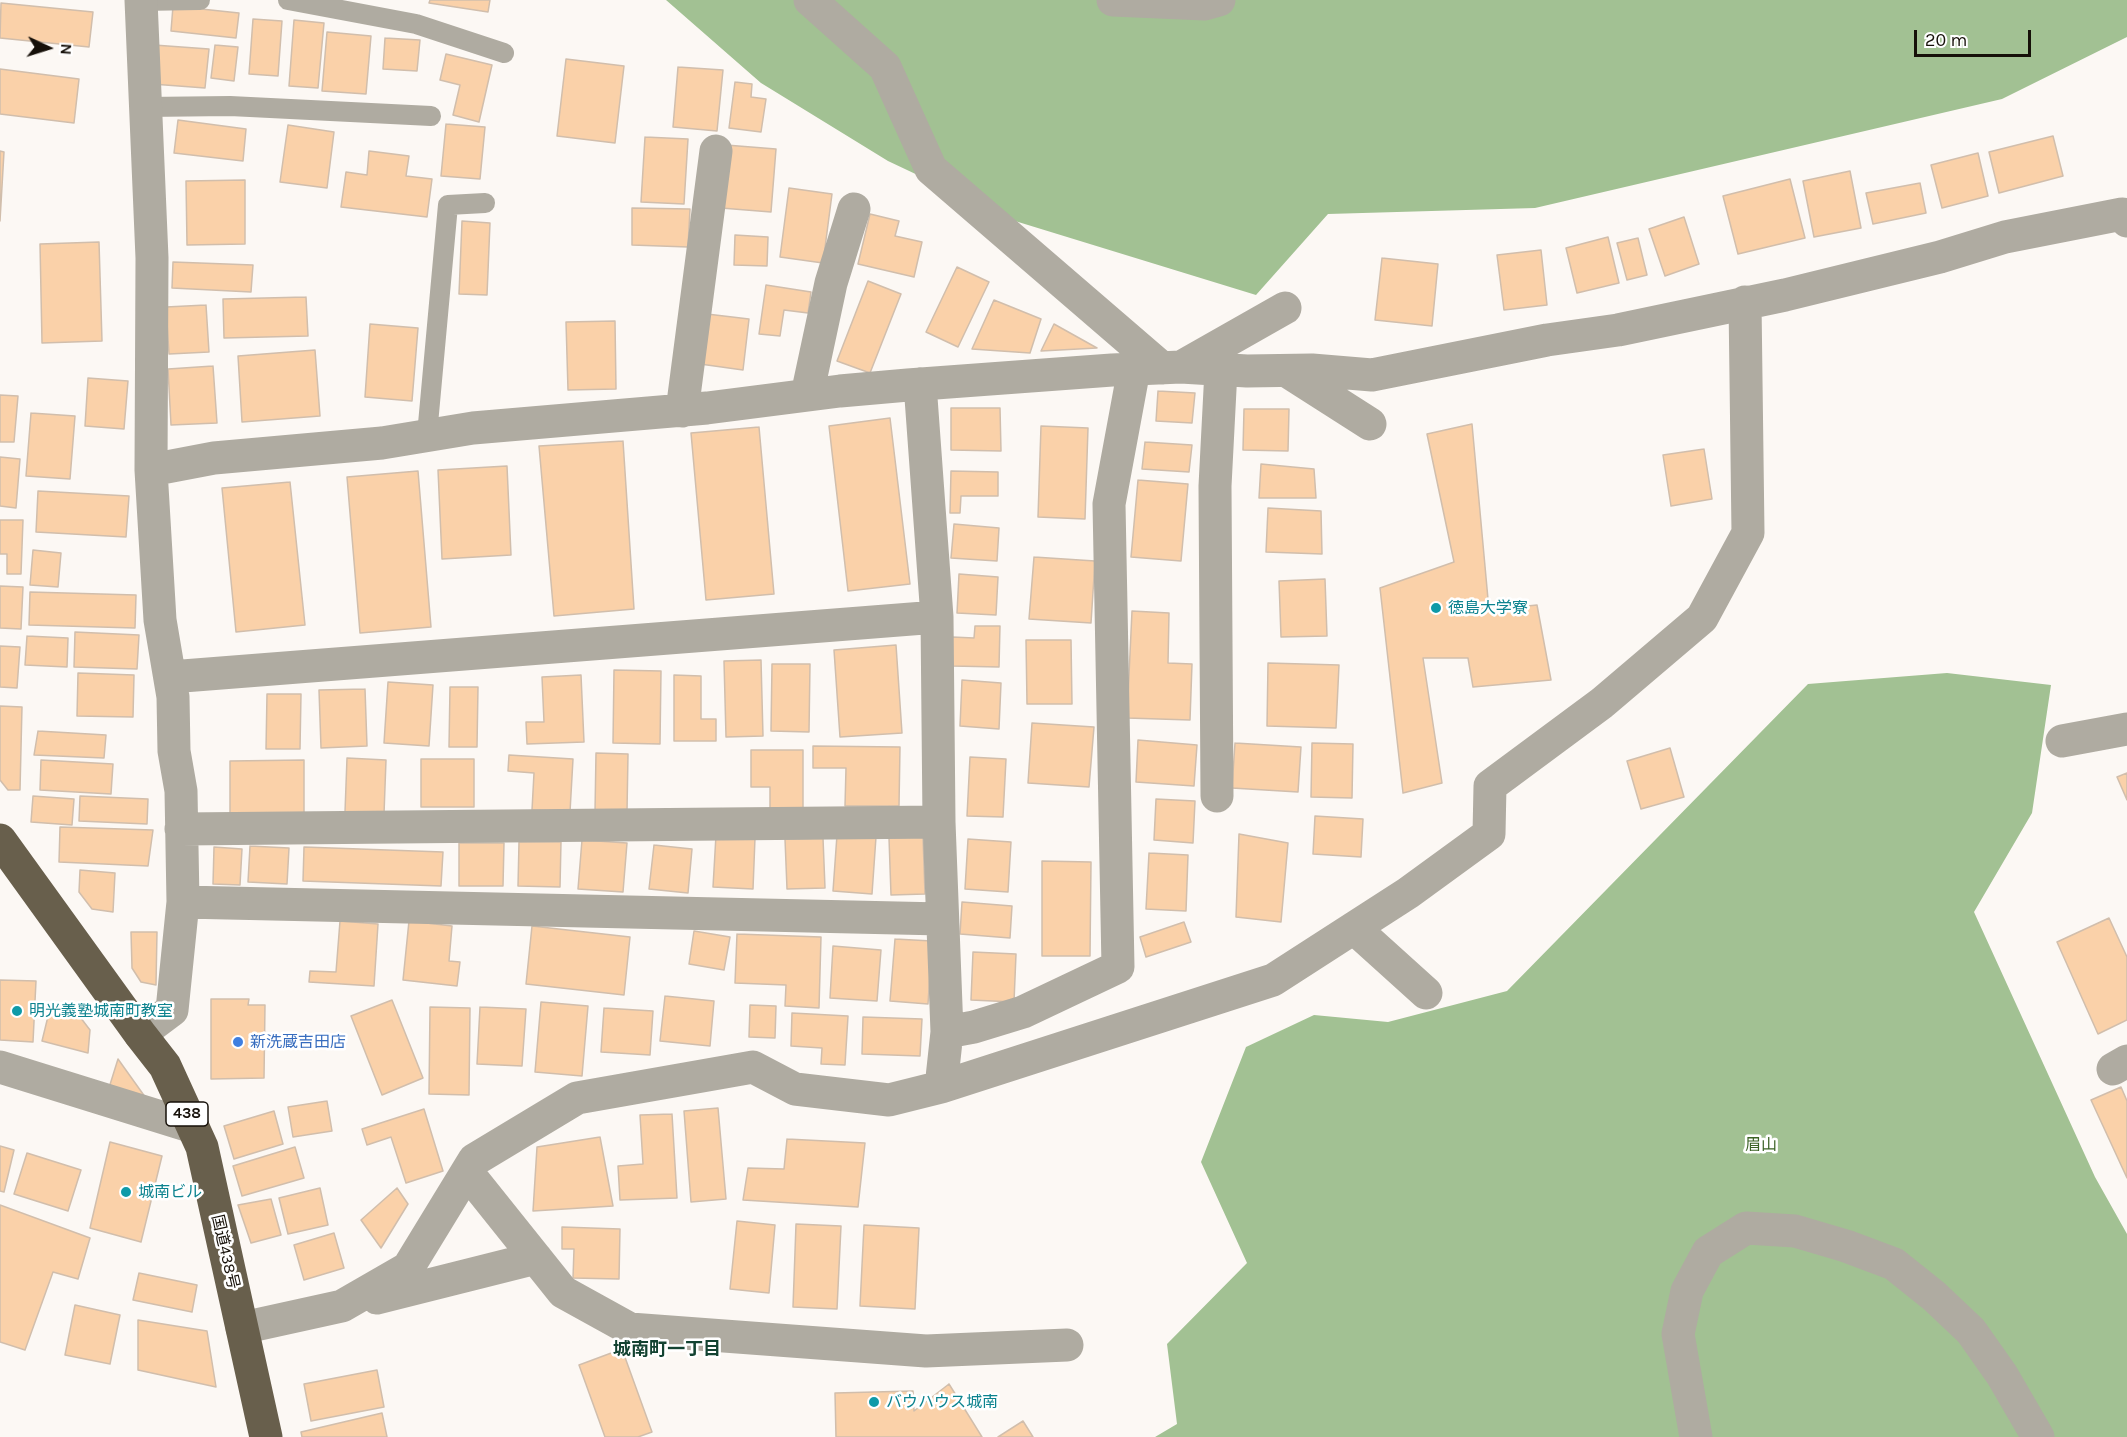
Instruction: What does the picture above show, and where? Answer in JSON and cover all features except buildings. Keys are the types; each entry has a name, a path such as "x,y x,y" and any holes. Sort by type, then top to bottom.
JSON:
{"highway":[{"name":"国道438号","path":"0,840 165,1066 202,1147 267,1437"}],"street":[{"path":"140,1034 172,1010 183,902 181,791 174,751 173,697 160,620 151,470 152,258 141,0"},
{"path":"810,0 885,66 931,169 1159,368"},
{"path":"1113,0 1205,4 1219,0"},
{"path":"682,411 716,151"},
{"path":"807,395 831,283 854,209"},
{"path":"151,470 214,458 382,442 525,423 682,411 807,395 920,384 1159,368 1312,370 1372,375 1547,340 1618,330 1785,295 1940,256 2005,237 2125,215"},
{"path":"342,1306 408,1268 474,1160 577,1098 753,1067 795,1089 889,1100 941,1087 1273,980 1408,893 1489,834 1490,786 1602,703 1702,618 1748,533 1745,302"},
{"path":"947,1032 974,1027 1023,1012 1119,967 1109,504 1159,368 1285,308"},
{"path":"1217,796 1215,486 1221,370"},
{"path":"1287,371 1370,424"},
{"path":"920,384 937,617 939,822 947,1032 941,1087"},
{"path":"170,677 937,617"},
{"path":"2062,741 2127,729"},
{"path":"181,829 939,822"},
{"path":"183,902 942,919"},
{"path":"1354,928 1426,993"},
{"path":"0,1067 193,1127"},
{"path":"467,1172 562,1292 630,1329 927,1352 1067,1345"},
{"path":"1696,1437 1678,1334 1687,1291 1708,1252 1746,1228 1795,1231 1846,1246 1894,1264 1934,1296 1971,1331 2002,1375 2038,1437"},
{"path":"242,1328 536,1258"}],"lane":[{"path":"141,0 200,0"},
{"path":"288,0 416,24 504,53"},
{"path":"145,107 230,106 431,116"},
{"path":"427,435 448,205 485,202"}],"green space":[{"path":"666,0 2127,0 2127,37 2002,99 1535,208 1328,214 1256,295 1015,221 888,161 761,83"},
{"name":"眉山","path":"1947,673 2051,685 2032,813 1974,912 2095,1177 2127,1234 2127,1437 1155,1437 1177,1424 1167,1344 1247,1263 1201,1162 1246,1047 1314,1015 1388,1022 1507,991 1808,684"}],"place":[{"name":"徳島大学寮","path":"1436,608"},
{"name":"明光義塾城南町教室","path":"17,1011"},
{"name":"新洗蔵吉田店","path":"238,1042"},
{"name":"城南ビル","path":"126,1192"},
{"name":"バウハウス城南","path":"874,1402"}],"district":[{"name":"城南町一丁目","path":"667,1350"}]}
